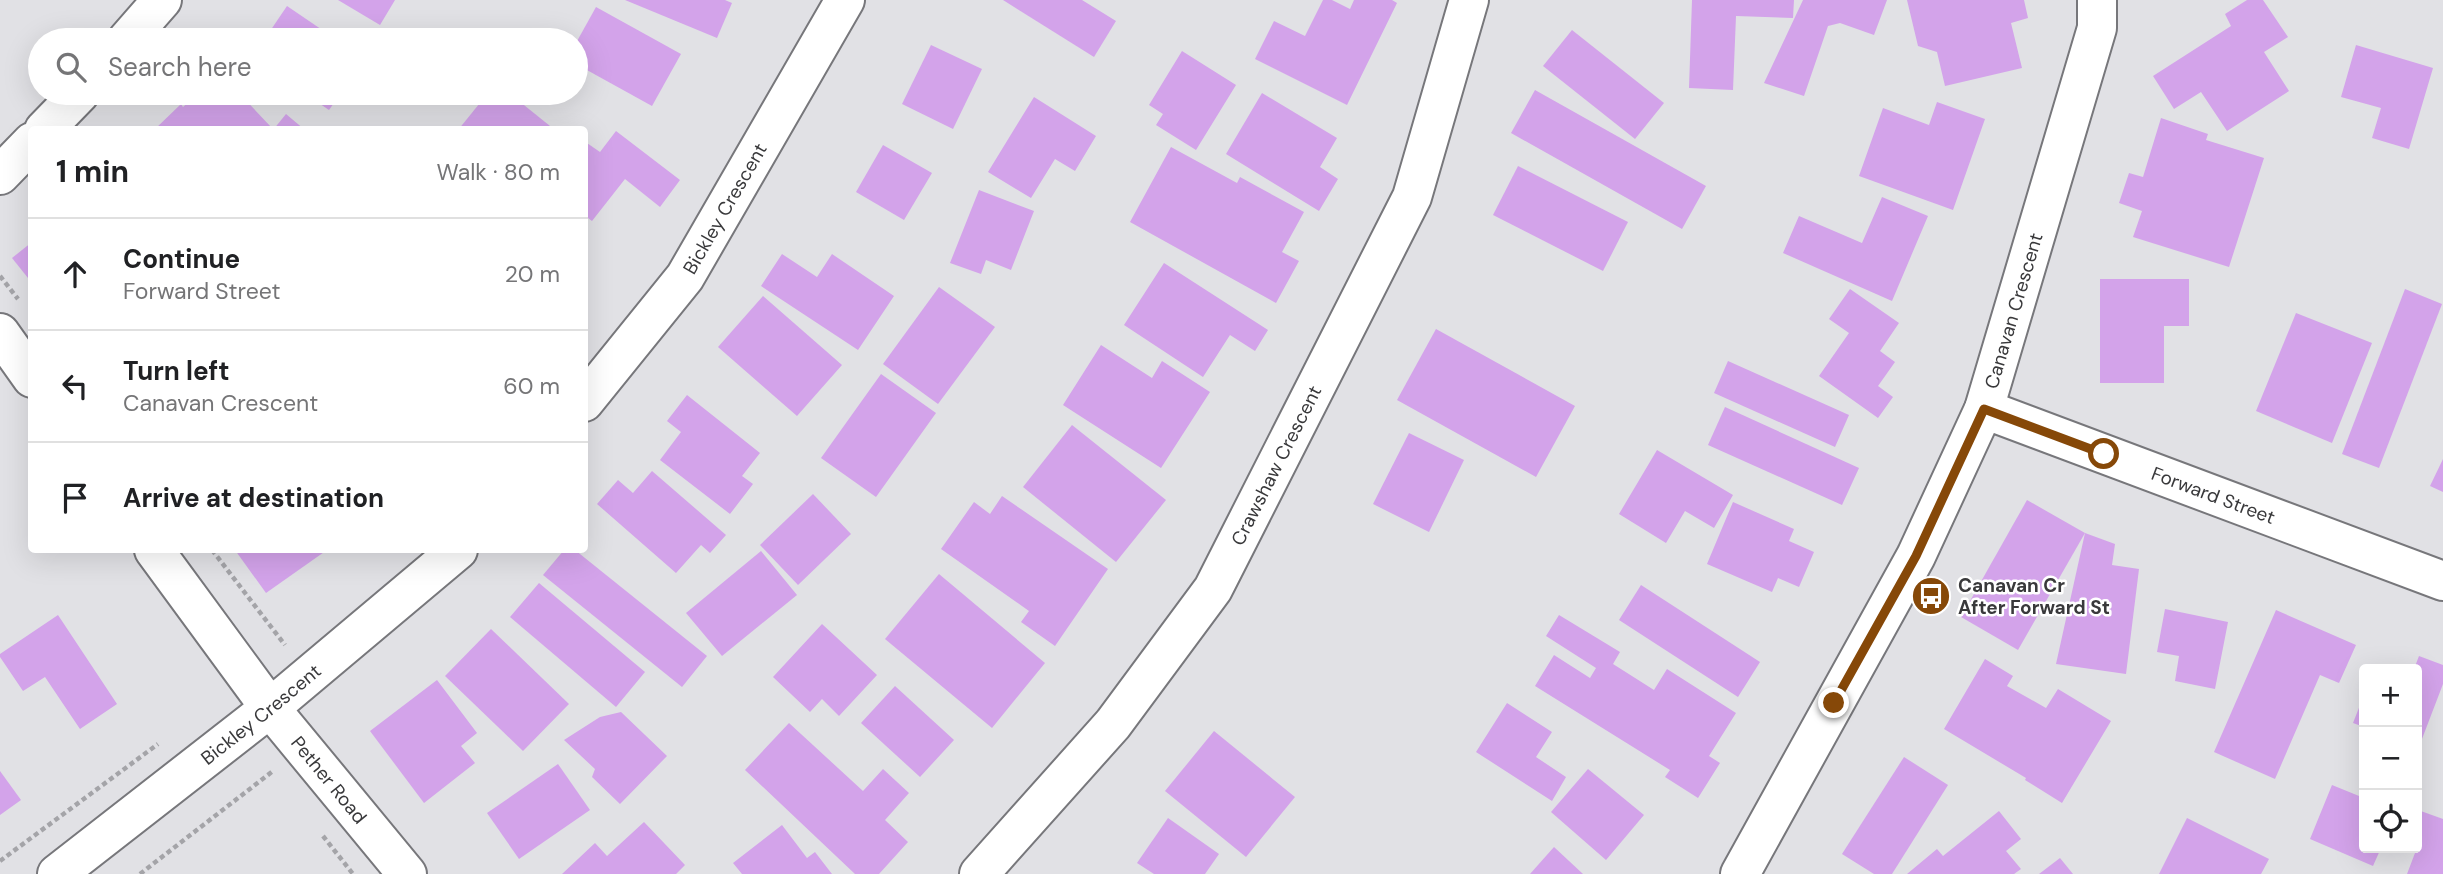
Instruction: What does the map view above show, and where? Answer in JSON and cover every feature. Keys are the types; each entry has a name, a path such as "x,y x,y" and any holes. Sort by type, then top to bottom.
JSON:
{"street":[{"path":"138,28 162,0"},
{"name":"Bickley Crescent","path":"588,397 685,278 845,0"},
{"name":"Crawshaw Crescent","path":"979,874 1113,724 1213,589 1412,197 1469,0"},
{"name":"Canavan Crescent","path":"1740,874 1916,556 1984,409 2103,9"},
{"path":"48,126 68,105"},
{"path":"0,174 28,146"},
{"path":"12,319 28,366"},
{"name":"Forward Street","path":"1984,409 2443,581"},
{"name":"Pether Road","path":"156,553 270,708 407,874"},
{"name":"Bickley Crescent","path":"57,874 270,708 454,553"}],"path":[{"path":"0,276 12,319"},
{"path":"214,553 285,645"},
{"path":"140,874 273,771"}],"building":[{"path":"338,0 395,0 380,25"},
{"path":"625,0 725,0 732,3 717,38"},
{"path":"1003,0 1082,0 1116,21 1094,57"},
{"path":"1323,0 1332,0 1350,9 1354,0 1392,0 1397,3 1347,105 1255,59 1274,21 1305,36"},
{"path":"1692,0 1794,0 1793,18 1736,16 1733,90 1689,88"},
{"path":"1803,0 1887,0 1874,35 1840,23 1828,26 1804,96 1764,83"},
{"path":"1907,0 2024,0 2028,18 2011,23 2022,68 1945,86 1937,52 1918,46"},
{"path":"2247,0 2263,0 2288,37 2264,52 2289,91 2227,131 2201,92 2174,109 2153,76 2231,26 2225,14"},
{"path":"287,6 319,28 272,28"},
{"path":"596,7 681,54 652,106 588,71 588,28 584,28"},
{"path":"1572,30 1664,103 1635,139 1543,66"},
{"path":"931,45 982,69 953,129 902,104"},
{"path":"2356,45 2433,68 2409,149 2372,138 2381,108 2341,97"},
{"path":"1182,51 1236,85 1196,150 1156,125 1163,114 1149,105"},
{"path":"1535,90 1706,186 1682,229 1511,133"},
{"path":"1262,93 1337,138 1320,167 1338,179 1319,211 1226,154"},
{"path":"1034,97 1096,136 1075,171 1055,159 1031,198 988,172"},
{"path":"1937,102 1985,119 1953,210 1859,176 1883,108 1929,125"},
{"path":"180,105 250,105 270,126 158,126"},
{"path":"478,105 524,105 550,126 461,126"},
{"path":"286,114 300,126 276,126"},
{"path":"2161,118 2208,134 2206,140 2264,158 2229,267 2133,237 2142,211 2119,203 2129,173 2143,177"},
{"path":"616,131 680,180 660,207 625,179 592,221 588,218 588,144 600,152"},
{"path":"883,145 932,173 904,220 856,192"},
{"path":"1171,147 1237,183 1240,177 1304,212 1282,252 1299,261 1276,303 1130,222"},
{"path":"1518,166 1628,222 1603,271 1493,215"},
{"path":"979,190 1034,211 1011,270 986,260 981,274 950,263"},
{"path":"1882,197 1928,216 1892,301 1783,253 1799,216 1862,243"},
{"path":"28,245 28,278 12,258"},
{"path":"782,254 817,277 832,254 894,296 858,350 761,286"},
{"path":"1164,263 1268,330 1255,351 1230,335 1203,377 1124,325"},
{"path":"2100,279 2189,279 2189,326 2164,326 2164,383 2100,383"},
{"path":"939,287 995,327 938,404 883,364"},
{"path":"1850,289 1899,323 1880,351 1895,362 1878,386 1893,397 1878,418 1819,376 1849,333 1829,319"},
{"path":"2405,289 2442,304 2379,468 2342,454"},
{"path":"763,296 842,365 797,416 718,347"},
{"path":"2296,313 2372,343 2332,443 2256,411"},
{"path":"1436,329 1575,406 1536,477 1397,400"},
{"path":"1101,345 1152,378 1162,361 1210,392 1161,468 1063,405"},
{"path":"1728,361 1849,415 1835,447 1714,393"},
{"path":"881,374 936,413 876,497 821,458"},
{"path":"687,395 760,453 742,476 753,484 730,514 660,460 681,432 667,421"},
{"path":"1725,407 1859,468 1842,505 1708,445"},
{"path":"1072,425 1166,500 1116,562 1023,487"},
{"path":"1409,433 1464,460 1429,532 1373,504"},
{"path":"1657,450 1733,495 1714,528 1685,511 1666,543 1619,514"},
{"path":"2443,459 2443,492 2430,486"},
{"path":"652,471 726,535 710,553 701,545 676,573 597,504 618,480 633,493"},
{"path":"813,494 851,534 798,585 760,545"},
{"path":"1002,496 1108,569 1055,646 1021,622 1029,611 941,549 974,502 990,514"},
{"path":"2027,500 2085,533 2018,650 1961,617"},
{"path":"1733,502 1794,529 1789,541 1814,552 1799,587 1778,578 1772,592 1707,564"},
{"path":"2085,533 2115,544 2112,565 2139,569 2126,674 2056,664"},
{"path":"761,551 797,595 722,656 686,613"},
{"path":"237,553 323,553 266,593"},
{"path":"561,553 579,553 707,656 682,687 543,575"},
{"path":"939,574 1045,663 992,728 885,639"},
{"path":"539,583 645,672 616,707 510,617"},
{"path":"1641,585 1760,662 1738,697 1619,620"},
{"path":"2165,609 2228,622 2215,689 2175,681 2179,656 2157,652"},
{"path":"2276,610 2356,645 2339,683 2320,675 2275,779 2214,752"},
{"path":"58,615 117,704 80,729 45,677 23,691 0,657 0,654"},
{"path":"1559,615 1620,652 1613,664 1654,690 1667,669 1736,713 1709,756 1720,763 1698,798 1665,777 1670,770 1535,686 1554,655 1590,678 1596,668 1546,636"},
{"path":"822,624 877,675 839,716 822,699 810,712 773,677"},
{"path":"491,629 569,704 523,751 445,676"},
{"path":"2419,656 2443,665 2443,684 2422,739 2422,664 2416,664"},
{"path":"1985,659 2013,676 2007,686 2046,708 2058,689 2111,721 2062,803 1944,729"},
{"path":"437,680 477,733 461,746 475,763 424,803 370,731"},
{"path":"895,686 954,740 920,777 861,723"},
{"path":"1507,703 1552,732 1536,757 1566,777 1552,801 1476,752"},
{"path":"2359,708 2359,725 2353,723"},
{"path":"621,712 667,756 620,804 592,777 595,769 564,740 600,717"},
{"path":"789,723 863,791 883,769 909,793 885,820 908,842 879,874 855,874 745,770"},
{"path":"1214,731 1295,797 1246,857 1165,791"},
{"path":"1904,757 1948,785 1892,874 1874,874 1842,854"},
{"path":"558,764 590,810 519,859 487,813"},
{"path":"1588,769 1644,815 1606,860 1551,812"},
{"path":"0,771 21,800 0,815"},
{"path":"2332,785 2359,796 2359,853 2379,853 2373,866 2310,839"},
{"path":"1999,811 2021,839 2006,851 2021,869 2014,874 1907,874 1937,849 1943,856"},
{"path":"2422,811 2443,819 2443,874 2407,874 2415,853 2422,853"},
{"path":"1168,818 1219,854 1205,874 1154,874 1137,863"},
{"path":"2187,818 2269,859 2261,874 2159,874"},
{"path":"644,822 685,865 676,874 562,874 595,843 607,856"},
{"path":"782,825 807,858 815,852 832,874 742,874 733,863"},
{"path":"1554,847 1583,874 1530,874"},
{"path":"2060,858 2073,874 2039,874"}],"place":[{"name":"Canavan Cr After Forward St","path":"1931,596"}],"route":[{"path":"1834,703 1916,556 1984,409 2104,454"}]}
